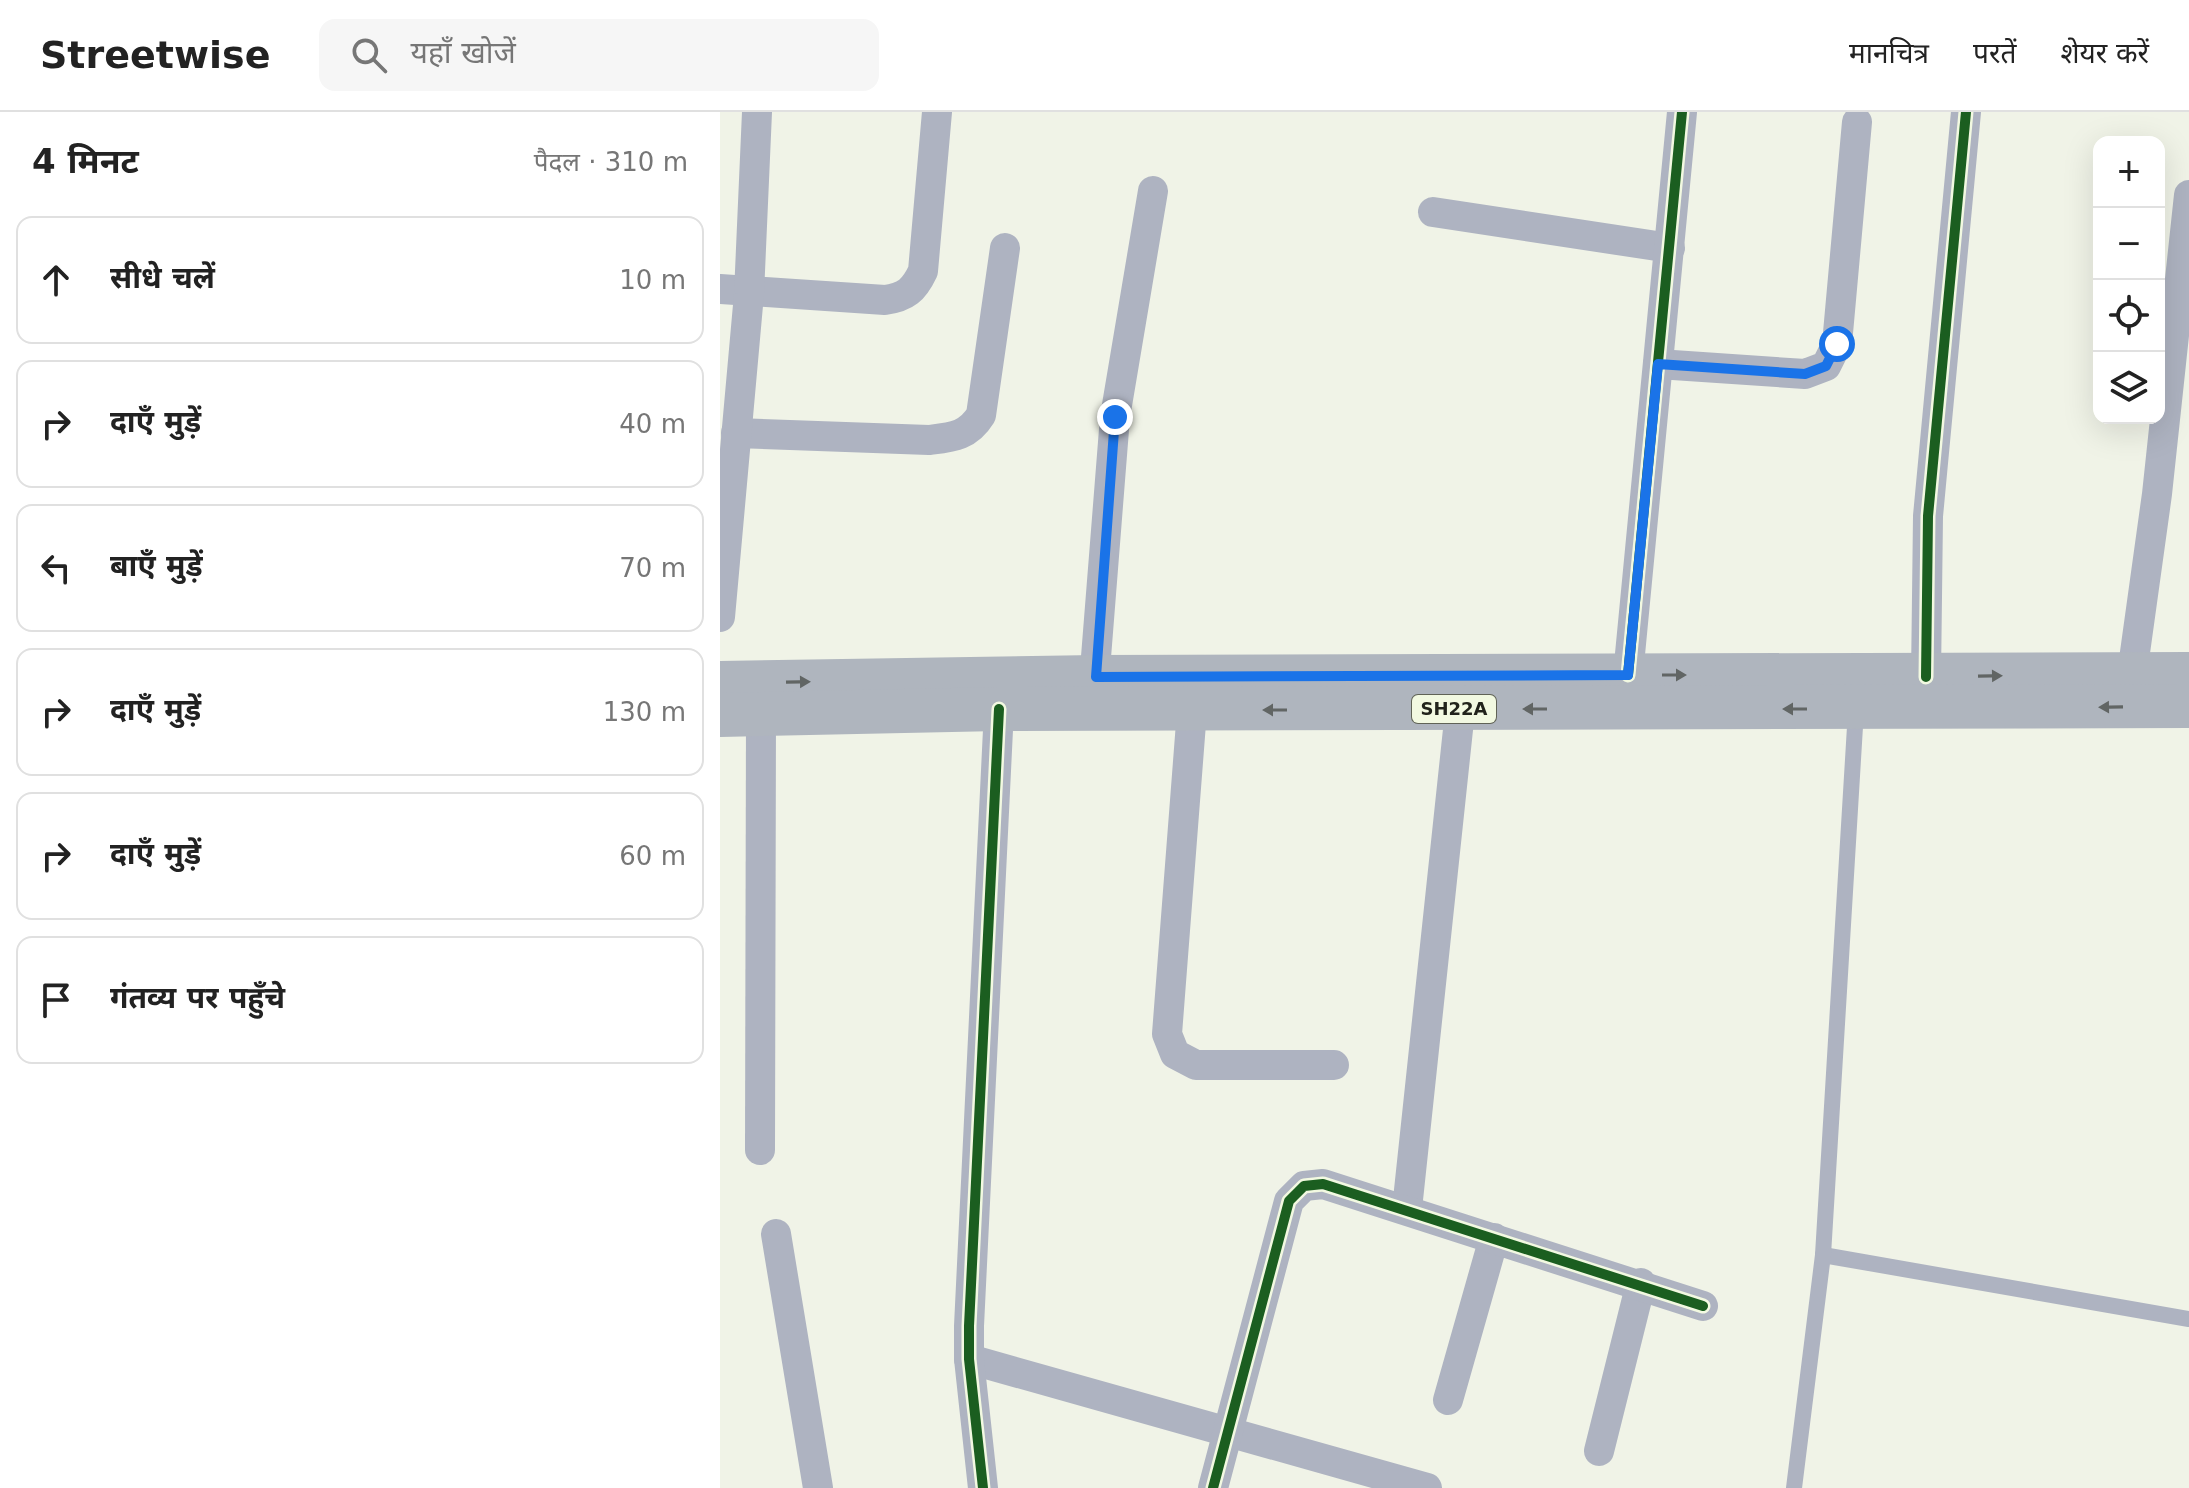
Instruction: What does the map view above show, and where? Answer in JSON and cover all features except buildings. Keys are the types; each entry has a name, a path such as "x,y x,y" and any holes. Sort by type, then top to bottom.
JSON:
{"main road":[{"name":"SH22A","path":"720,683 1094,693 1857,692 1926,677 2189,674"},
{"name":"SH22A","path":"741,715 999,709 1094,693 1192,710 1462,694 1628,675 1857,692 2189,706"}],"street":[{"path":"720,617 736,433 734,292 757,112"},
{"path":"734,292 885,300 903,297 916,286 926,252 937,112"},
{"path":"1628,675 1682,112"},
{"path":"1926,677 1928,516 1966,112"},
{"path":"1658,364 1805,374 1826,366 1837,344 1857,122"},
{"path":"1094,693 1115,417 1153,191"},
{"path":"2132,674 2157,494 2189,195"},
{"path":"1433,212 1670,248"},
{"path":"736,433 929,440 958,437 973,429 981,415 1005,248"},
{"path":"1407,1209 1462,694"},
{"path":"983,1488 969,1359 999,709"},
{"path":"1192,710 1167,1034 1175,1054 1196,1065 1334,1065"},
{"path":"741,715 760,1150"},
{"path":"1213,1488 1289,1201 1304,1186 1323,1184 1407,1209 1641,1283 1703,1306"},
{"path":"776,1234 818,1488"},
{"path":"1448,1400 1494,1238"},
{"path":"1599,1451 1641,1283"},
{"path":"969,1359 1427,1488"}],"lane":[{"path":"1794,1488 1823,1255 1857,692"},
{"path":"1823,1255 2189,1319"}],"cycle path":[{"path":"1628,675 1682,112"},
{"path":"1926,677 1928,516 1966,112"},
{"path":"983,1488 969,1359 969,1326 999,709"},
{"path":"1213,1488 1289,1201 1304,1186 1323,1184 1703,1306"}],"route":[{"path":"1115,417 1096,677 1628,675 1658,364 1805,374 1826,366 1837,344"}]}
